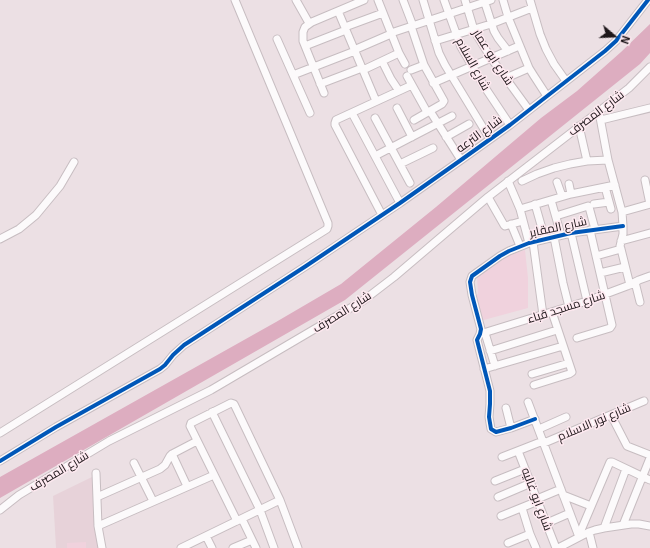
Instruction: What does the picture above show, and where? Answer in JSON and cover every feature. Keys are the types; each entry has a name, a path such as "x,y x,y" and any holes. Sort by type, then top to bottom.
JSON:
{"street":[{"path":"0,433 327,229 328,223 235,0"},
{"path":"296,0 309,23"},
{"path":"324,93 302,36 305,27 309,23 364,0"},
{"path":"378,0 399,53 405,64"},
{"path":"403,0 424,65 444,100 444,102 414,120"},
{"path":"423,0 439,53 451,76 490,139"},
{"name":"شارع السلام","path":"444,0 461,47 496,106 510,125"},
{"name":"شارع ابو عمار","path":"464,0 474,30 478,37 491,58 529,110"},
{"path":"503,0 519,46 529,68 547,96"},
{"path":"530,0 546,49 566,81"},
{"path":"293,75 355,51 391,34 487,1 491,24 498,38 508,51"},
{"name":"شارع الترعه","path":"0,461 56,427 160,369 184,345 306,266 461,160 510,125 609,48 646,1"},
{"path":"435,41 474,30 532,8"},
{"path":"338,11 376,102"},
{"path":"305,46 383,13"},
{"path":"277,39 310,112"},
{"path":"433,83 519,46"},
{"path":"320,84 362,69 399,53"},
{"path":"382,61 399,91"},
{"path":"424,65 409,73 412,85 461,160"},
{"name":"شارع المصرف","path":"0,510 19,495 109,441 211,390 364,300 394,277 508,181 629,88 650,67"},
{"path":"506,78 529,68"},
{"path":"382,215 335,125 336,120 412,85"},
{"path":"397,108 412,137"},
{"path":"601,120 650,108"},
{"path":"599,112 608,160 622,212 623,234 621,250 625,267 640,302"},
{"path":"352,113 400,203"},
{"path":"375,156 452,116"},
{"path":"375,118 410,182"},
{"path":"446,137 469,124"},
{"path":"579,126 587,162"},
{"path":"400,164 433,148"},
{"path":"522,181 537,174 570,164 608,160"},
{"path":"0,239 19,229 36,215 50,200 74,162"},
{"path":"622,212 650,204 645,180"},
{"path":"508,181 520,209 531,242 543,315"},
{"path":"557,182 562,196"},
{"path":"569,184 571,194"},
{"path":"520,209 562,196 615,185"},
{"path":"594,204 610,206 605,187"},
{"path":"488,197 504,225 506,226 523,221"},
{"path":"551,200 556,216 563,283 569,306"},
{"path":"536,204 545,239"},
{"path":"556,216 588,206 589,207 596,256 612,324 610,328 577,338"},
{"path":"511,224 520,246"},
{"name":"شارع المقابر","path":"511,428 496,432 491,429 489,417 490,391 477,340 482,333 471,289 470,282 472,276 500,256 531,242 571,233 623,226"},
{"path":"571,233 587,301"},
{"path":"621,241 650,233"},
{"path":"596,256 621,250"},
{"path":"600,273 625,267"},
{"name":"شارع مسجد قباء","path":"482,333 587,301 650,276"},
{"path":"534,385 569,374 572,370 552,312"},
{"path":"490,351 557,330"},
{"path":"482,333 490,351 494,366"},
{"path":"484,369 563,346"},
{"path":"532,374 569,363"},
{"name":"شارع نور الاسلام","path":"502,457 518,450 544,442 644,401"},
{"path":"528,402 579,536"},
{"path":"256,548 214,475 190,425 191,423 212,412 233,403 280,500 298,548"},
{"path":"506,408 511,428 535,419"},
{"path":"212,412 260,510 273,548"},
{"path":"611,415 627,446 650,456 624,525"},
{"path":"539,429 566,417"},
{"path":"97,497 163,467 172,454 197,441"},
{"name":"شارع ابو غاليه","path":"518,450 557,548"},
{"path":"172,454 187,486"},
{"path":"557,548 571,545 579,536 610,462 650,480"},
{"path":"134,463 153,501"},
{"path":"495,481 526,469"},
{"path":"604,528 626,469"},
{"path":"96,473 98,526 102,548"},
{"path":"98,526 214,475"},
{"path":"498,497 531,483"},
{"path":"501,516 538,500 562,492 591,506"},
{"path":"182,548 280,500"},
{"path":"522,508 536,548"},
{"path":"547,523 570,513"},
{"path":"579,536 604,528 624,525 639,524 650,526"},
{"path":"589,532 593,548"},
{"path":"508,543 530,534"},
{"path":"206,536 212,548"},
{"path":"233,548 241,546 252,540"}],"shaded area":[{"path":"650,24 650,53 640,64 345,300 0,498 0,477 341,284 436,207 541,118 577,91"},
{"path":"525,250 528,278 528,308 480,321 475,303 478,301 476,295 478,294 477,276 500,258"},
{"path":"94,476 98,548 56,548 53,496"},
{"path":"86,542 86,548 67,548 67,543"}],"cycle path":[{"path":"0,461 56,427 160,369 184,345 306,266 461,160 510,125 605,51 616,41 648,0"},
{"path":"535,419 496,432 491,429 489,417 490,391 477,340 481,329 472,295 470,282 472,276 500,256 529,243 571,233 623,226"}]}
